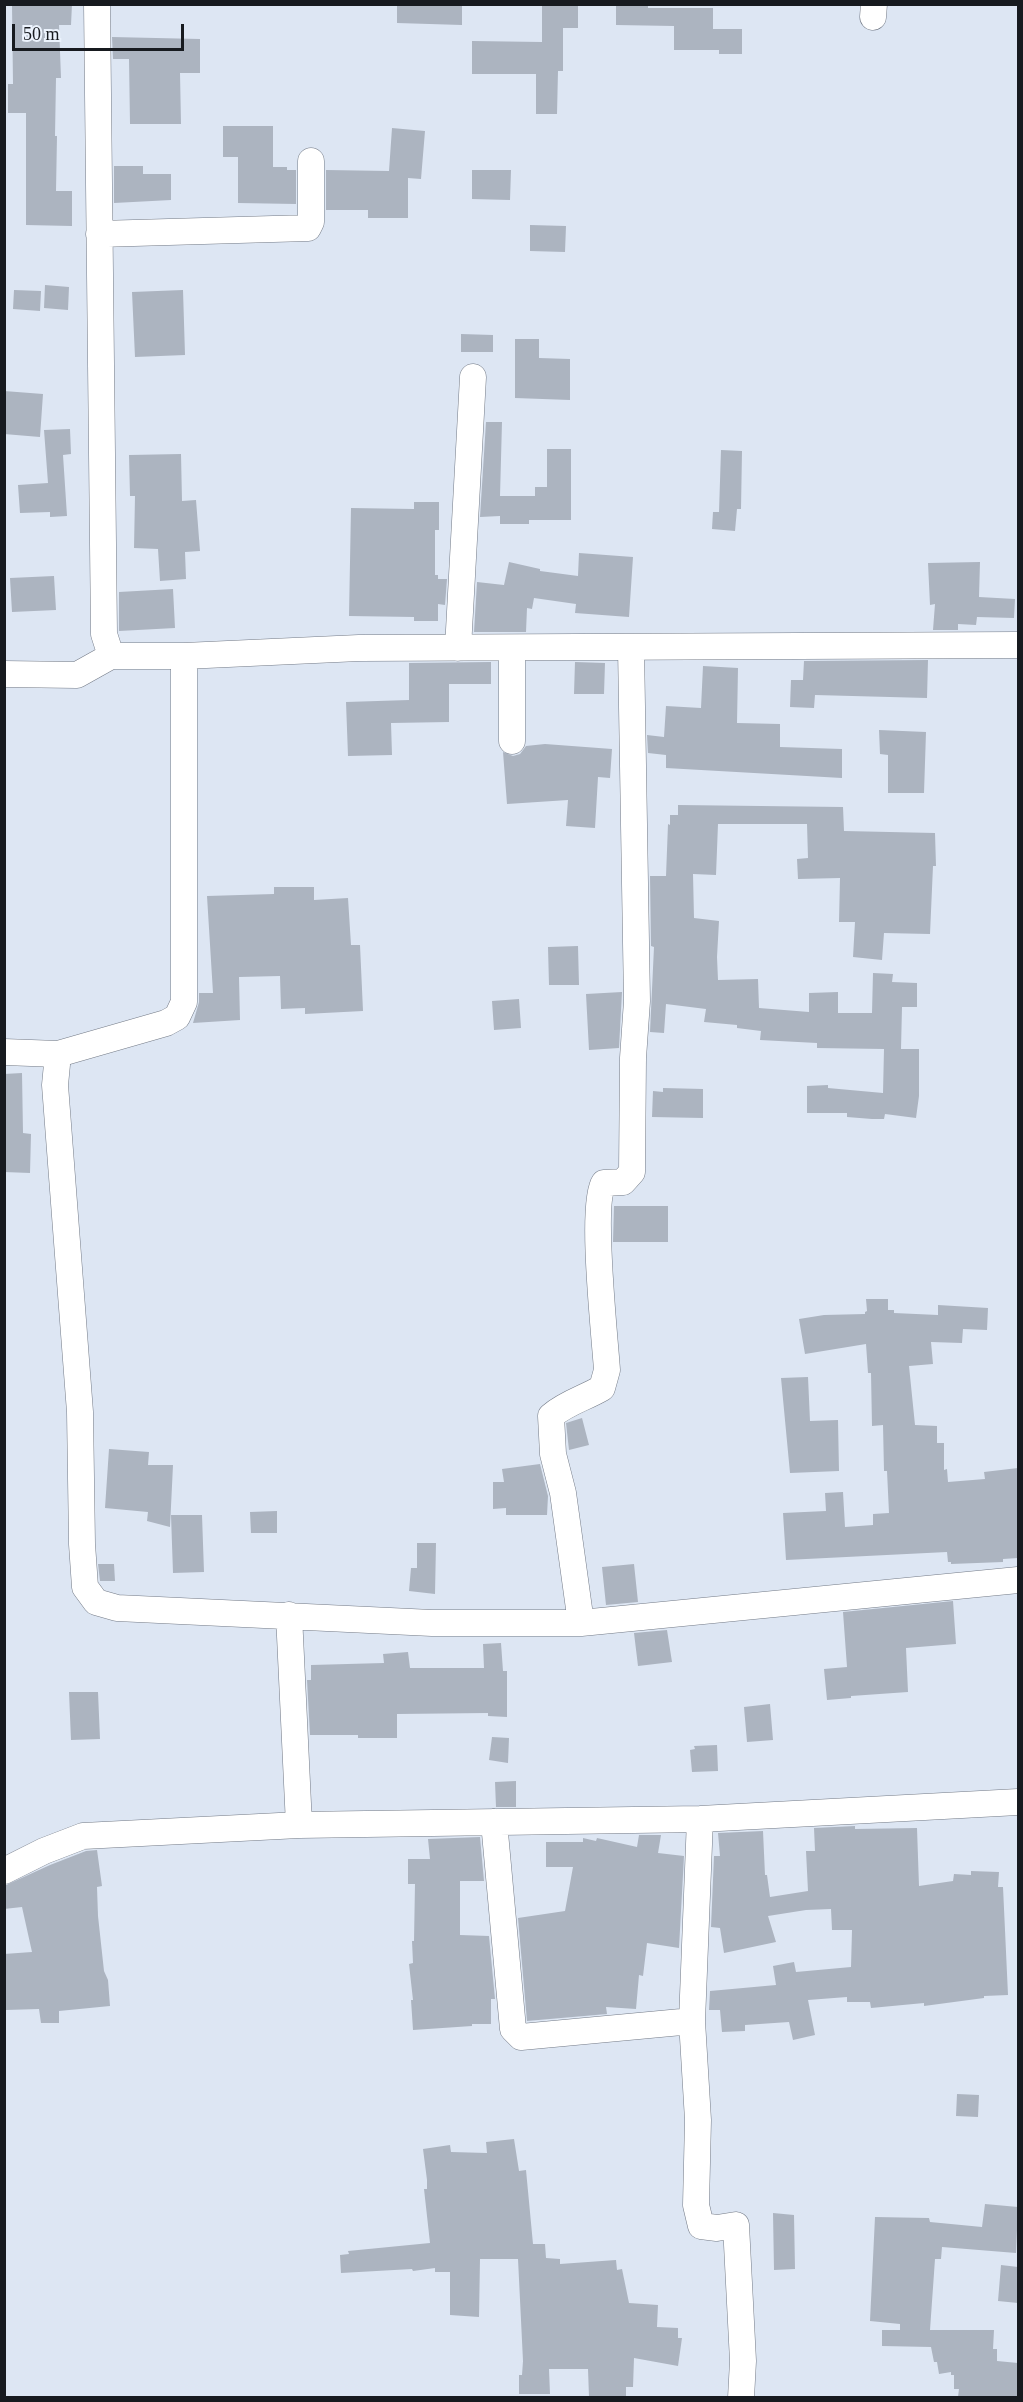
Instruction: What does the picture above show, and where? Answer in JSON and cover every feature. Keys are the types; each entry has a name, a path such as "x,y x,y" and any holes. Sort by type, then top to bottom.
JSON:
{"street":[{"path":"96,4 104,634 111,656"},
{"path":"99,234 308,228 311,222 310,161"},
{"path":"458,648 473,376"},
{"path":"4,674 77,675 111,656 184,656 358,648 1018,645"},
{"path":"512,648 512,741"},
{"path":"581,1623 563,1492 554,1454 551,1416 561,1407 586,1398 602,1388 607,1371 597,1220 600,1188 603,1183 623,1182 632,1172 633,1058 637,1001 631,648"},
{"path":"4,1052 58,1054 166,1023 177,1017 184,1002 184,656"},
{"path":"58,1054 55,1085 80,1412 82,1544 85,1587 96,1602 117,1608 432,1623 581,1623 1018,1580"},
{"path":"289,1615 298,1825"},
{"path":"4,1871 44,1851 83,1836 298,1825 700,1819 1018,1802"},
{"path":"700,1819 692,2021 698,2120 696,2205 701,2226 717,2228 736,2225 743,2361 741,2397"},
{"path":"494,1822 513,2029 521,2037 692,2021"}],"building":[{"path":"72,4 71,25 59,25 61,78 56,78 55,136 57,136 56,191 72,191 72,226 26,225 26,113 8,113 8,84 13,84 12,5"},
{"path":"397,4 462,4 462,25 397,23"},
{"path":"542,4 578,4 578,28 563,28 563,71 558,71 557,114 536,114 536,74 472,74 472,41 542,42"},
{"path":"616,4 648,4 648,8 713,8 713,29 742,29 742,54 719,54 719,50 674,50 674,26 616,25"},
{"path":"112,37 200,39 200,73 180,73 181,124 130,124 129,59 113,59"},
{"path":"223,126 273,126 273,167 287,167 287,170 296,170 296,204 238,203 238,157 223,157"},
{"path":"392,128 425,131 421,179 408,178 408,218 368,218 368,210 326,210 326,170 389,171"},
{"path":"114,166 143,166 143,174 171,174 171,200 114,203"},
{"path":"472,170 511,170 510,200 472,199"},
{"path":"530,225 566,226 565,252 530,251"},
{"path":"45,285 69,287 68,310 44,308"},
{"path":"14,290 41,291 40,311 13,309"},
{"path":"183,290 185,355 135,357 132,292"},
{"path":"461,334 493,335 493,352 461,352"},
{"path":"515,339 539,339 539,358 570,359 570,400 515,398"},
{"path":"4,391 43,394 40,437 4,434"},
{"path":"486,422 502,422 500,496 535,496 535,487 547,487 547,449 571,449 571,520 529,520 529,524 500,524 500,516 480,517"},
{"path":"70,429 71,454 63,455 67,516 50,517 50,512 20,513 18,485 48,483 44,430"},
{"path":"721,450 742,451 741,509 737,509 735,531 712,529 713,512 719,512"},
{"path":"181,454 182,501 196,500 200,551 185,552 186,579 160,581 158,549 134,548 135,496 130,496 129,455"},
{"path":"414,502 439,502 439,530 435,530 435,575 438,575 438,579 447,579 445,605 438,604 438,621 414,621 414,617 349,616 351,508 414,509"},
{"path":"579,553 633,557 629,617 575,613 576,604 534,598 532,609 527,608 526,632 474,632 477,582 504,585 509,562 540,569 540,571 578,576"},
{"path":"980,562 979,597 1015,599 1014,618 977,617 976,625 958,624 958,630 933,630 935,604 930,605 928,563"},
{"path":"54,576 56,610 12,612 10,578"},
{"path":"173,589 175,628 119,631 119,592"},
{"path":"928,660 927,698 815,695 814,708 790,707 791,680 803,680 804,661"},
{"path":"491,662 491,684 449,684 449,722 391,723 392,755 348,756 346,702 409,700 409,663"},
{"path":"575,662 605,663 604,694 574,694"},
{"path":"703,666 738,668 737,723 780,724 780,747 842,749 842,778 666,768 666,755 648,753 647,735 664,737 666,706 701,708"},
{"path":"879,730 926,732 924,793 888,793 888,755 880,754"},
{"path":"545,744 612,749 610,778 598,777 595,828 566,826 568,800 507,804 503,752 513,756 520,754 526,746"},
{"path":"678,805 843,807 844,831 935,833 936,866 933,866 930,934 884,933 882,960 853,957 855,922 839,922 840,878 798,879 797,859 808,858 807,824 718,824 716,875 693,874 694,918 719,921 718,980 758,979 759,1008 809,1012 809,993 838,992 838,1013 872,1013 873,973 893,974 892,982 917,983 917,1007 902,1007 901,1049 919,1049 919,1096 916,1118 885,1114 884,1119 872,1119 847,1117 847,1113 807,1113 807,1086 828,1085 828,1088 883,1093 884,1049 817,1048 817,1043 760,1040 761,1031 737,1028 737,1025 704,1022 706,1009 666,1004 664,1033 650,1032 654,947 651,946 650,876 666,876 668,824 670,825 670,815 678,815"},
{"path":"274,887 314,887 314,900 348,898 351,945 360,945 363,1011 305,1014 305,1008 281,1009 280,976 239,977 240,1020 193,1023 199,993 213,993 207,896 274,894"},
{"path":"578,946 579,985 549,985 548,947"},
{"path":"622,992 619,1048 589,1050 586,994"},
{"path":"519,999 521,1028 494,1030 492,1001"},
{"path":"22,1073 23,1133 31,1134 30,1173 4,1172 4,1074"},
{"path":"663,1088 703,1089 703,1118 652,1117 653,1091 663,1092"},
{"path":"614,1206 668,1206 668,1242 613,1242"},
{"path":"866,1299 888,1299 888,1310 894,1310 894,1313 938,1315 938,1305 988,1308 987,1330 963,1329 962,1343 931,1342 933,1364 909,1366 915,1425 937,1426 937,1443 944,1443 944,1470 947,1469 948,1482 985,1479 984,1472 1018,1468 1018,1558 1003,1559 1003,1562 951,1564 948,1562 947,1552 786,1560 783,1513 826,1511 825,1493 843,1492 845,1527 873,1525 873,1514 889,1513 887,1471 884,1471 883,1425 872,1426 871,1373 868,1373 866,1344 805,1354 799,1319 824,1315 865,1314"},
{"path":"808,1377 810,1421 838,1420 839,1471 790,1473 781,1378"},
{"path":"582,1418 589,1445 569,1450 566,1423"},
{"path":"109,1449 149,1452 148,1465 173,1465 170,1527 147,1521 148,1512 105,1508"},
{"path":"540,1464 548,1496 547,1515 506,1515 506,1508 493,1509 493,1482 504,1482 502,1469"},
{"path":"277,1511 277,1533 251,1533 250,1512"},
{"path":"171,1515 202,1515 204,1572 173,1573"},
{"path":"417,1543 436,1543 435,1594 409,1591 411,1568 417,1568"},
{"path":"98,1564 114,1564 115,1581 100,1581"},
{"path":"634,1564 638,1602 606,1605 602,1567"},
{"path":"953,1601 956,1644 906,1648 908,1692 827,1700 824,1669 847,1667 843,1612"},
{"path":"667,1630 672,1662 638,1666 634,1633"},
{"path":"501,1643 503,1671 507,1671 507,1717 488,1716 488,1713 397,1714 397,1738 310,1735 307,1680 311,1680 311,1665 384,1663 383,1654 408,1652 410,1668 484,1668 483,1644"},
{"path":"69,1692 98,1692 100,1739 71,1740"},
{"path":"770,1704 773,1740 747,1742 744,1707"},
{"path":"492,1737 509,1738 508,1763 489,1760"},
{"path":"717,1745 718,1771 692,1772 690,1750 695,1749 694,1746"},
{"path":"516,1781 516,1807 496,1807 495,1782"},
{"path":"855,1826 855,1829 917,1828 919,1886 953,1881 954,1874 971,1875 971,1871 999,1872 998,1887 1003,1887 1008,1995 984,1996 984,1998 924,2006 924,2003 871,2008 870,2002 847,2002 847,1997 808,2000 815,2035 793,2040 789,2022 745,2025 745,2031 722,2032 720,2010 709,2010 710,1991 776,1985 773,1966 794,1962 796,1972 851,1967 852,1930 832,1930 831,1909 768,1916 776,1942 724,1953 720,1928 711,1927 714,1856 720,1856 718,1833 763,1831 765,1875 767,1875 770,1897 808,1891 806,1851 815,1851 814,1828"},
{"path":"639,1835 661,1835 658,1853 684,1856 679,1948 647,1943 643,1976 639,1975 636,2009 606,2007 607,2014 527,2021 518,1918 565,1911 573,1867 546,1867 546,1842 583,1842 583,1838 596,1841 597,1838 637,1847"},
{"path":"480,1837 484,1881 460,1881 460,1935 489,1936 495,1999 491,1999 491,2024 413,2030 411,2000 413,2000 409,1964 413,1963 415,1884 408,1884 408,1859 430,1859 428,1839"},
{"path":"97,1850 102,1886 97,1887 98,1916 110,2006 59,2011 59,2023 41,2023 39,2009 6,2010 4,1954 32,1952 22,1907 4,1909 4,1886 86,1851"},
{"path":"957,2094 979,2095 978,2117 956,2116"},
{"path":"514,2139 519,2171 526,2170 533,2244 545,2244 546,2258 560,2259 560,2264 616,2260 617,2270 622,2269 629,2303 658,2305 657,2327 678,2328 678,2338 682,2338 678,2366 634,2358 633,2387 626,2387 626,2397 589,2397 588,2369 549,2369 550,2394 519,2394 519,2375 522,2375 523,2361 518,2259 480,2259 479,2317 450,2315 450,2272 435,2272 435,2268 413,2271 412,2269 341,2273 340,2255 349,2254 348,2251 430,2243 424,2189 427,2189 427,2180 423,2149 450,2145 451,2152 487,2153 486,2142"},
{"path":"985,2204 1018,2207 1016,2253 942,2247 941,2259 935,2259 930,2330 994,2330 993,2349 997,2349 997,2361 1018,2363 1018,2397 958,2397 959,2389 954,2389 954,2375 951,2375 951,2372 939,2374 931,2347 882,2346 882,2330 900,2330 900,2324 870,2321 875,2217 929,2218 930,2222 982,2227"},
{"path":"773,2213 794,2215 795,2269 774,2270"},
{"path":"1001,2265 1018,2267 1018,2303 998,2301"}]}
